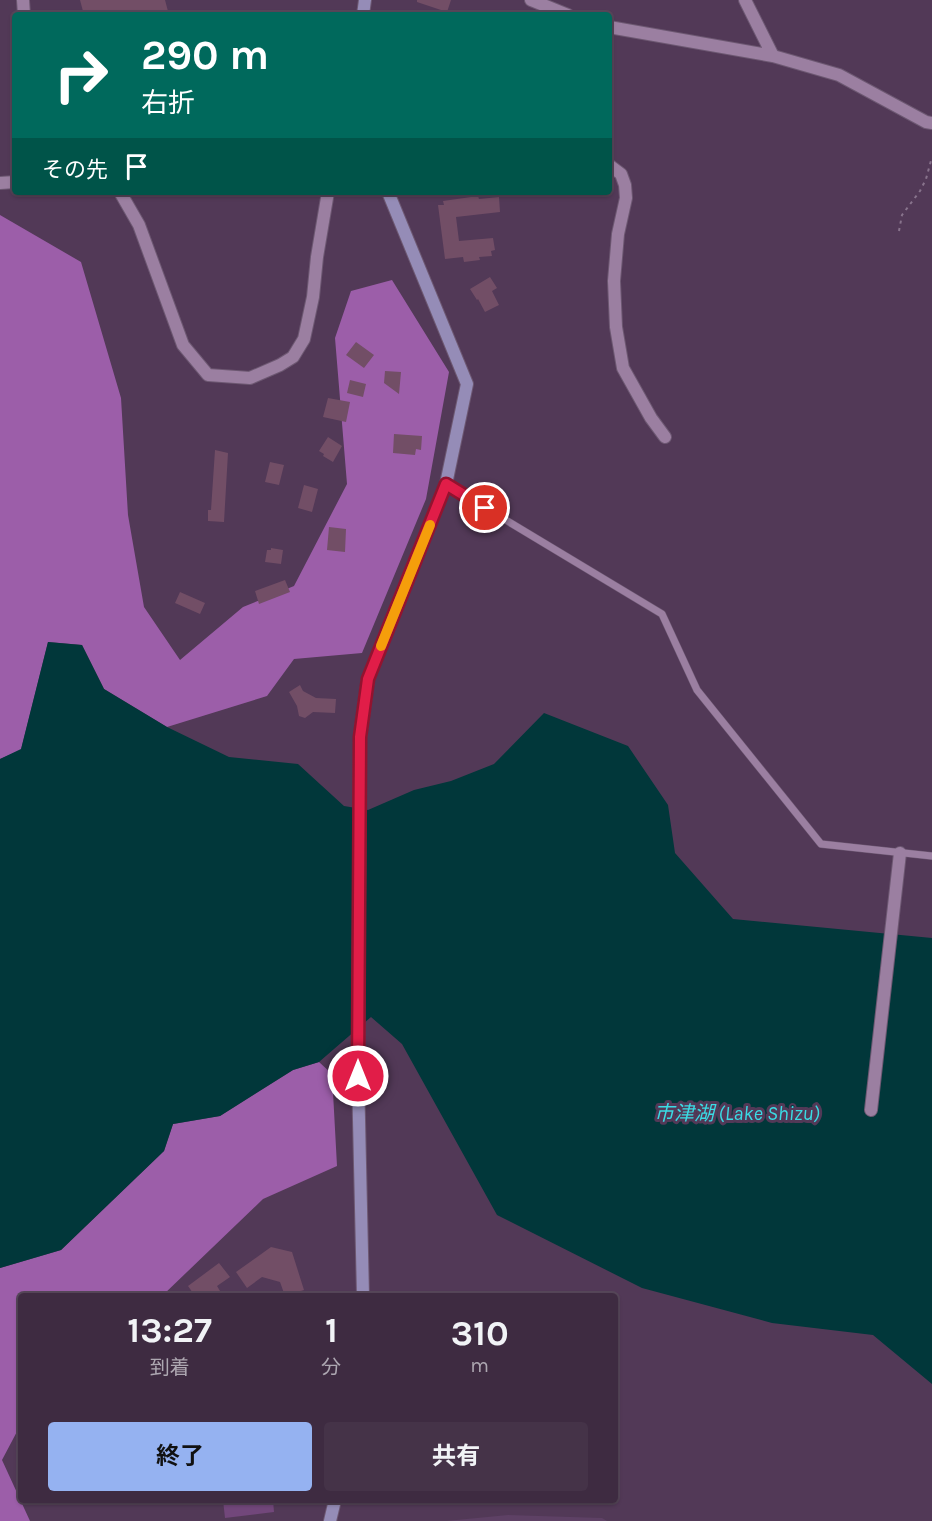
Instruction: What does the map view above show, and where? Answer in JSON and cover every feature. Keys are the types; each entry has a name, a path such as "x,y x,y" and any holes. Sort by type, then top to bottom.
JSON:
{"street":[{"path":"531,0 561,12"},
{"path":"745,0 773,57"},
{"path":"612,27 724,46 839,75 926,122 932,123"},
{"path":"612,167 621,174 627,198 618,234 614,281 616,327 623,368 651,418 665,437"},
{"path":"122,195 139,225 183,345 208,375 250,378 293,357 304,339 314,297 317,257 327,195"},
{"path":"363,1293 358,1076 360,737 368,679 446,484 467,384 389,195"},
{"path":"871,1110 900,853"},
{"path":"330,1521 334,1503"}],"lane":[{"path":"446,484 662,614 697,690 821,844 932,855"}],"path":[{"path":"899,231 902,215 920,191 932,157"}],"shaded area":[{"path":"0,215 81,262 121,398 128,515 144,607 180,660 243,607 294,586 347,484 335,338 351,291 392,280 449,372 426,499 362,653 294,659 267,696 167,727 104,689 82,645 48,642 21,750 0,759"},
{"path":"319,1062 332,1074 337,1166 263,1199 165,1293 18,1293 18,1430 2,1460 18,1495 18,1503 22,1503 30,1521 0,1521 0,1268 61,1250 164,1151 173,1124 220,1116 293,1070"},
{"path":"223,1503 273,1503 274,1512 225,1518"},
{"path":"508,1515 602,1518 607,1521 446,1521"}],"water":[{"name":"市津湖 (Lake Shizu)","path":"48,642 82,645 104,689 167,727 229,757 298,764 344,806 368,810 414,790 451,781 494,764 544,713 628,746 668,805 675,853 733,919 932,938 932,1384 873,1335 772,1323 642,1288 497,1215 402,1044 371,1017 319,1062 293,1070 220,1116 173,1124 164,1151 61,1250 0,1268 0,759 21,749"}],"building":[{"path":"80,0 165,0 168,12 128,12 128,10 83,12"},
{"path":"417,0 451,0 447,12 417,2"},
{"path":"478,196 479,199 499,197 500,212 456,217 459,241 493,238 495,250 491,251 492,256 464,262 463,257 445,259 438,205 444,205 443,201"},
{"path":"490,277 497,288 492,291 499,305 485,312 470,289"},
{"path":"356,342 374,355 364,368 346,355"},
{"path":"385,371 401,372 399,394 384,383"},
{"path":"350,380 366,384 363,397 347,393"},
{"path":"328,398 350,402 346,422 323,417"},
{"path":"394,434 422,436 421,450 416,449 415,455 393,453"},
{"path":"328,437 342,446 333,462 319,451"},
{"path":"215,450 228,453 224,522 208,521 208,510 211,510"},
{"path":"270,462 284,465 279,485 265,482"},
{"path":"304,485 318,489 312,512 298,508"},
{"path":"329,527 346,529 345,552 327,550"},
{"path":"271,548 283,550 281,564 265,562 267,550"},
{"path":"285,580 290,592 259,604 255,591"},
{"path":"180,592 205,603 200,614 175,603"},
{"path":"300,685 303,691 316,698 336,699 335,713 313,712 305,718 299,716 297,706 289,692"},
{"path":"271,1247 292,1252 304,1290 284,1293 280,1282 262,1277 247,1288 236,1272"},
{"path":"219,1263 230,1277 217,1286 220,1291 217,1293 193,1293 188,1286"}],"slow traffic":[{"path":"381,646 430,525"}],"route":[{"path":"358,1076 360,737 368,679 446,484 485,508"}]}
